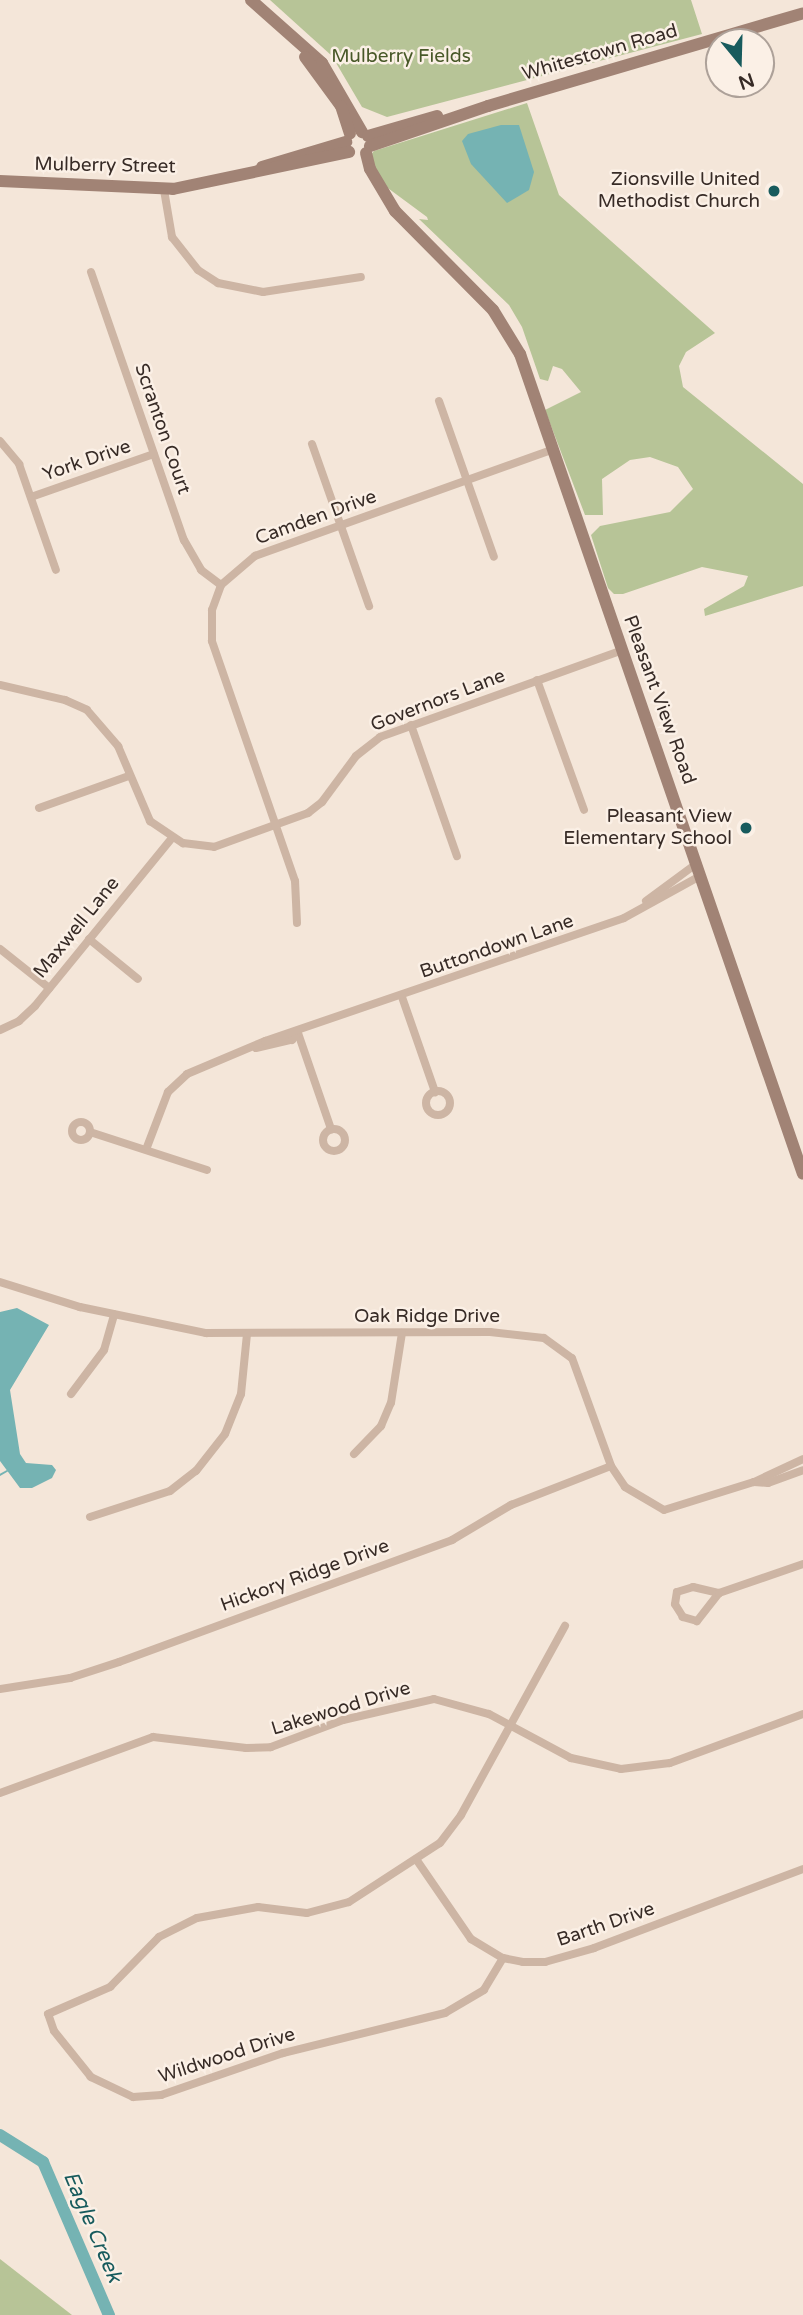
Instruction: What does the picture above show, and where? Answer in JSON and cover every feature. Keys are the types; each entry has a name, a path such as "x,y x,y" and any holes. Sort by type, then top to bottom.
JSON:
{"main road":[{"name":"Pleasant View Road","path":"250,0 325,81 341,106 370,169 396,211 509,329 620,651 797,1138 803,1174"},
{"name":"Whitestown Road","path":"358,142 803,13"},
{"name":"Whitestown Road","path":"358,142 406,124 488,106"},
{"name":"Mulberry Street","path":"0,181 164,190 210,184 358,142"}],"street":[{"path":"164,190 172,237 198,270 218,283 262,292 361,277"},
{"name":"Scranton Court","path":"91,272 189,552 201,570 221,585"},
{"path":"439,401 494,557"},
{"path":"0,441 19,464 56,570"},
{"path":"312,443 369,606"},
{"name":"Camden Drive","path":"221,585 255,556 551,450"},
{"name":"York Drive","path":"31,497 154,454"},
{"path":"221,585 212,610 212,641 297,890 297,923"},
{"name":"Governors Lane","path":"0,685 65,700 87,710 110,733 144,814 172,838 214,847 276,828 322,802 366,747 411,725 620,651"},
{"path":"537,680 584,810"},
{"path":"411,725 457,856"},
{"path":"39,808 129,776"},
{"name":"Maxwell Lane","path":"0,1030 19,1021 49,988 172,838"},
{"name":"Buttondown Lane","path":"147,1147 168,1092 187,1074 624,918 644,904 657,888 698,870"},
{"path":"89,939 138,979"},
{"path":"0,949 49,988"},
{"path":"402,997 435,1092"},
{"path":"298,1033 331,1129"},
{"path":"90,1132 147,1147 207,1170"},
{"name":"Oak Ridge Drive","path":"0,1282 114,1314 205,1333 502,1332 544,1338 572,1358 611,1466 625,1487 664,1510 754,1482 803,1459"},
{"path":"71,1394 104,1350 114,1314"},
{"path":"354,1454 381,1426 391,1404 402,1333"},
{"path":"90,1517 170,1491 196,1471 225,1434 241,1394 247,1334"},
{"name":"Hickory Ridge Drive","path":"0,1689 70,1678 132,1657 452,1539 511,1505 611,1466"},
{"name":"Oak Ridge Drive","path":"754,1482 768,1483 803,1470"},
{"path":"719,1594 693,1587 677,1591 675,1604 683,1617 697,1620 719,1594 803,1564"},
{"name":"Wildwood Drive","path":"503,1958 484,1990 445,2014 283,2053 161,2095 133,2097 91,2077 54,2031 48,2014 110,1987 159,1937 197,1918 258,1907 307,1913 349,1902 416,1860 452,1829 565,1626"},
{"name":"Lakewood Drive","path":"0,1793 153,1737 246,1748 271,1747 343,1720 423,1700 453,1701 510,1726 571,1758 621,1769 670,1763 803,1714"},
{"name":"Barth Drive","path":"416,1860 457,1926 503,1958 545,1962 803,1869"}],"green space":[{"name":"Mulberry Fields","path":"270,0 691,0 702,34 387,117 362,107 332,56"},
{"path":"527,103 559,195 715,333 686,352 679,366 683,387 803,484 803,586 705,616 704,609 744,586 748,576 702,567 623,594 614,594 608,588 591,535 600,526 670,512 693,489 678,467 650,457 630,460 602,479 603,515 585,515 545,410 581,392 562,369 553,366 548,381 540,379 522,327 509,305 419,219 428,220 427,217 381,183 370,156 374,151"},
{"path":"0,2259 72,2315 0,2315"}],"water":[{"path":"501,125 519,125 534,172 529,190 507,203 471,164 462,141 468,134"},
{"path":"17,1308 49,1325 10,1390 20,1454 26,1463 52,1465 56,1470 52,1478 32,1488 20,1488 0,1461 0,1312"}],"waterway":[{"path":"0,1475 7,1471"},
{"name":"Eagle Creek","path":"0,2135 43,2162 109,2315"}],"place":[{"name":"Zionsville United Methodist Church","path":"774,191"},
{"name":"Pleasant View Elementary School","path":"746,828"}]}
